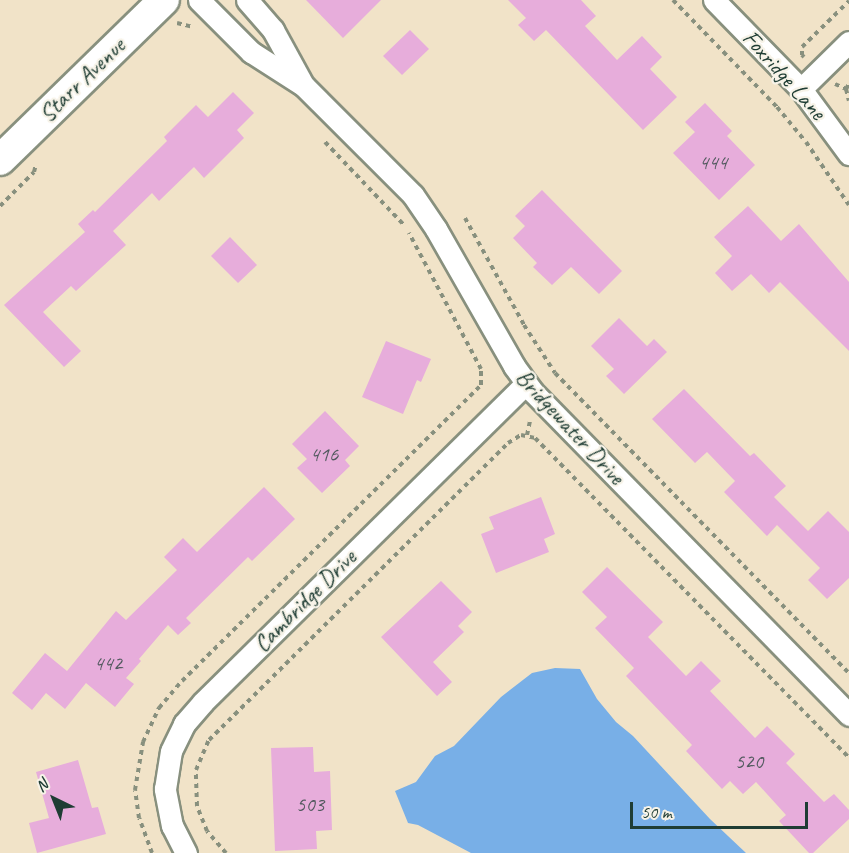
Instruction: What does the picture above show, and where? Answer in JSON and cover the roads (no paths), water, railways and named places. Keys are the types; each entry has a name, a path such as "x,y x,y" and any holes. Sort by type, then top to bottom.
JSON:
{"street":[{"name":"Starr Avenue","path":"0,160 164,0"},
{"name":"Bridgewater Drive","path":"247,0 273,30 304,86"},
{"name":"Foxridge Lane","path":"714,0 801,89 849,154"},
{"name":"Bridgewater Drive","path":"205,7 251,52 304,86 422,207 526,384 849,715"},
{"path":"801,89 849,42"},
{"name":"Cambridge Drive","path":"186,853 172,826 165,789 169,757 184,724 203,702 526,384"}],"water":[{"path":"555,668 580,669 597,699 616,722 633,736 710,819 746,853 471,853 418,825 408,823 395,791 416,782 435,756 454,746 501,697 532,673"}]}
